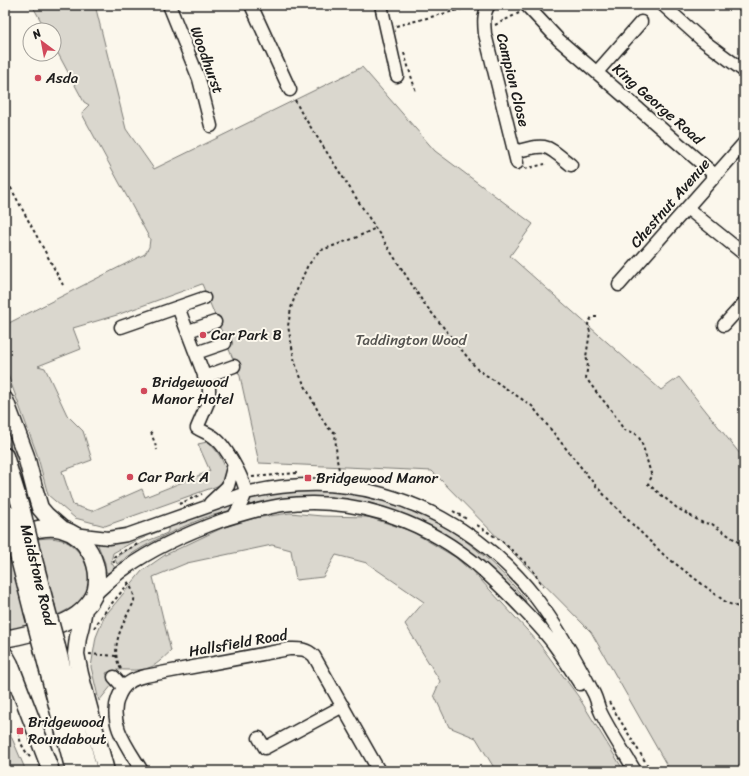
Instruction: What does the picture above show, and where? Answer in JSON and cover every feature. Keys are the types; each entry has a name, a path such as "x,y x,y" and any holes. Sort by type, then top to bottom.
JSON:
{"main road":[{"path":"5,400 26,456 40,508 46,515 87,546 94,560 97,579 94,595 84,609 70,620 61,624 5,639"},
{"name":"Maidstone Road","path":"5,456 12,510 50,649"},
{"path":"5,539 44,529 67,531"},
{"path":"84,609 76,654 106,771"},
{"path":"50,649 74,771"},
{"path":"50,649 89,771"},
{"path":"5,655 10,664 51,771"}],"street":[{"name":"Woodhurst","path":"169,5 199,79 211,126"},
{"path":"251,5 290,90"},
{"path":"381,5 397,76"},
{"name":"Campion Close","path":"489,5 486,8 484,18 485,30 518,161"},
{"path":"663,5 701,39 744,70"},
{"name":"King George Road","path":"528,6 560,40 715,175"},
{"name":"King George Road","path":"597,72 641,22"},
{"name":"Chestnut Avenue","path":"619,285 744,143"},
{"path":"518,161 539,146 546,146 571,165"},
{"path":"687,208 744,254"},
{"path":"122,328 204,298"},
{"path":"724,325 744,303"},
{"path":"178,307 209,388 209,400 197,428 211,435 220,442 242,479 246,493 234,516"},
{"path":"188,331 215,322"},
{"path":"196,353 225,343"},
{"path":"204,377 234,366"},
{"path":"206,506 228,486 234,464"},
{"path":"67,531 97,537 117,537 127,535 246,493 292,485 326,484 363,489 409,502 471,535 502,560 536,598 564,640 595,695 601,713"},
{"path":"94,595 127,567 151,552 201,528 251,511 282,505 324,504 345,505 382,513 424,529 456,549 480,567 540,626 601,713 635,771"},
{"name":"Hallsfield Road","path":"142,771 117,728 114,713 117,699 123,687 134,679 289,649 306,650 314,656 379,771"},
{"path":"114,677 123,687"},
{"path":"259,738 265,748 343,706"}],"path":[{"path":"393,22 394,26 479,5"},
{"path":"485,30 528,6"},
{"path":"290,90 301,112 423,302 477,369 532,406 596,486 625,518 664,554 727,603 744,609"},
{"path":"518,161 524,170 545,164"},
{"path":"5,177 63,285"},
{"path":"340,475 337,460 335,433 327,427 301,378 295,363 288,326 291,308 297,290 308,266 319,251 355,238 376,228"},
{"path":"597,317 592,317 588,324 590,332 586,357 588,362 586,378 612,411 624,430 636,433 641,439 652,476 648,484 677,508 703,523 712,524 744,546"},
{"path":"151,432 157,450"},
{"path":"174,506 202,494"},
{"path":"116,565 113,561 116,555 143,542"},
{"path":"92,631 106,609 129,583 134,596 134,602 117,641 116,656 118,664 122,670 134,679"},
{"path":"86,654 116,656"}],"green space":[{"name":"Taddington Wood","path":"32,5 95,5 126,129 154,169 362,67 435,151 533,224 510,256 661,390 679,377 744,459 744,771 670,771 591,632 432,471 259,463 240,376 202,284 117,315 73,328 81,349 38,366 45,368 67,415 83,431 92,460 62,471 73,505 92,511 142,489 145,497 210,471 198,444 207,442 219,455 227,472 220,485 105,526 75,518 48,495 37,454 5,367 5,325 145,254 149,247 150,239 82,114 89,105 84,102 62,61 62,22 42,22"},
{"path":"5,418 35,510 31,514 16,464 5,435"},
{"path":"306,490 340,491 395,503 444,526 487,558 525,599 526,602 525,603 430,526 403,514 357,501 312,497 281,499 244,506 251,497"},
{"path":"237,501 231,510 207,517 170,533 137,550 117,564 115,559 120,555 132,547 167,533 168,526"},
{"path":"290,513 322,516 368,517 411,531 455,557 479,578 538,642 578,696 624,771 496,771 476,738 449,727 434,695 440,681 405,624 424,602 367,563 336,555 323,577 296,580 291,550 272,545 187,563 153,577 171,651 151,667 140,670 117,670 106,673 112,685 99,701 91,667 96,637 104,617 142,571 165,555 222,528 255,518"},
{"path":"164,528 113,553 111,562 115,568 109,573 106,572 105,563 98,545 99,543"},
{"path":"49,538 62,540 75,548 84,562 89,578 86,593 80,601 73,607 57,615 37,539"},
{"path":"9,549 28,626 5,631 5,550"},
{"path":"5,722 26,771 5,771"}],"place":[{"name":"Asda","path":"38,78"},
{"name":"Car Park B","path":"203,335"},
{"name":"Bridgewood Manor Hotel","path":"144,391"},
{"name":"Car Park A","path":"130,477"},
{"name":"Bridgewood Manor","path":"308,478"},
{"name":"Bridgewood Roundabout","path":"20,731"}]}
